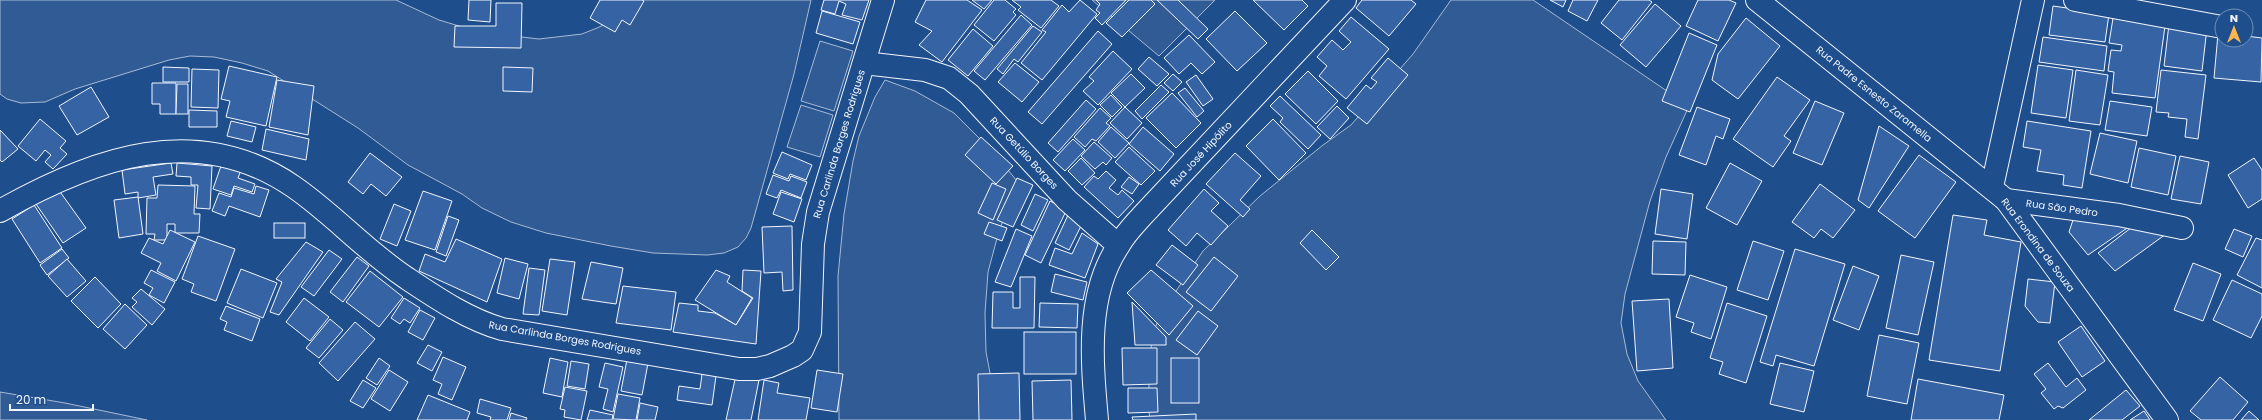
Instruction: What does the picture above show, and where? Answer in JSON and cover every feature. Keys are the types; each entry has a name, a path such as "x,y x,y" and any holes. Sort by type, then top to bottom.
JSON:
{"street":[{"name":"Rua Carlinda Borges Rodrigues","path":"0,211 36,190 83,170 138,154 157,151 184,151 230,157 247,162 295,188 387,265 451,306 485,324 516,332 701,363 739,369 757,369 793,356 802,350 807,342 811,318 812,250 818,212 873,64 883,0"},
{"name":"Rua José Hipólito","path":"1097,420 1094,329 1099,291 1104,274 1118,245 1345,0"},
{"name":"Rua Padre Esnesto Zaramella","path":"1757,0 1999,194"},
{"path":"1999,194 2033,0"},
{"path":"2075,0 2214,26"},
{"name":"Rua Getúlio Borges","path":"873,64 925,70 949,78 970,94 1067,200 1118,245"},
{"name":"Rua São Pedro","path":"1999,194 2119,215 2182,228"},
{"name":"Rua Erondina de Souza","path":"1999,194 2167,420"}],"shaded area":[{"path":"0,0 396,0 439,20 479,32 539,39 582,34 629,13 641,0 811,0 794,74 751,228 746,238 738,247 724,253 707,255 653,253 611,246 546,233 511,222 482,208 462,194 408,165 358,128 268,71 242,63 214,57 190,56 169,60 75,89 45,102 21,103 7,99 0,94"},
{"path":"1092,0 1215,0 1159,56"},
{"path":"1451,0 1533,0 1689,106 1666,157 1650,201 1625,294 1621,323 1627,354 1638,381 1666,420 1150,420 1148,402 1152,333 1168,303 1203,251 1260,196 1323,145 1351,125 1413,54"},
{"path":"820,41 853,51 834,111 801,101"},
{"path":"885,80 915,91 954,113 995,154 1021,186 1009,206 999,231 988,272 985,313 986,352 999,420 839,420 838,276 844,214 859,136 875,97"},
{"path":"801,105 833,115 820,157 787,147"},
{"path":"0,392 65,403 147,420 0,420"}],"building":[{"path":"469,0 491,0 490,22 468,20"},
{"path":"600,0 644,1 630,25 622,20 615,32 590,18"},
{"path":"824,0 869,0 862,20 842,15 846,4 839,1 835,14 821,10"},
{"path":"926,0 967,0 982,10 942,62 919,45 932,31 915,22"},
{"path":"972,0 992,0 984,9"},
{"path":"994,0 1005,0 1016,9 1013,12 1016,15 994,41 974,25"},
{"path":"1012,0 1051,0 1059,6 1041,28 1018,10 1021,7"},
{"path":"1080,0 1097,14 1042,80 1021,63 1046,32 1042,30 1062,5 1069,12"},
{"path":"1096,0 1126,0 1102,25 1095,18 1100,13 1096,10 1100,4"},
{"path":"1129,0 1151,0 1155,4 1122,37 1106,23"},
{"path":"1157,0 1178,0 1208,29 1198,39"},
{"path":"1253,0 1302,0 1308,6 1284,30"},
{"path":"1362,0 1411,0 1416,4 1389,36 1356,8"},
{"path":"1550,0 1566,0 1563,7"},
{"path":"1573,0 1598,0 1587,21 1568,11"},
{"path":"1619,0 1649,0 1652,2 1622,40 1601,23"},
{"path":"1698,0 1729,0 1736,3 1718,41 1686,26"},
{"path":"496,3 522,3 521,48 454,47 455,26 496,26"},
{"path":"1655,4 1681,26 1646,67 1620,45"},
{"path":"2053,6 2109,14 2105,42 2049,35"},
{"path":"822,11 860,22 853,44 816,33"},
{"path":"1235,11 1267,43 1237,71 1206,39"},
{"path":"2114,12 2166,19 2155,98 2112,93 2114,72 2108,71 2111,50 2121,51 2122,45 2109,43"},
{"path":"1021,15 1032,25 985,80 974,71"},
{"path":"1351,17 1389,49 1346,99 1319,76 1327,66 1317,57 1332,40 1343,50 1351,42 1339,31"},
{"path":"1746,18 1780,46 1738,99 1712,80 1718,54"},
{"path":"2169,24 2207,28 2202,71 2164,66"},
{"path":"1033,26 1042,32 1018,62 1014,59 1003,74 997,69"},
{"path":"973,29 993,46 968,76 948,60"},
{"path":"1098,31 1112,44 1042,124 1028,112"},
{"path":"1689,33 1717,45 1690,112 1662,101"},
{"path":"1189,35 1215,62 1202,74 1191,63 1179,74 1164,58"},
{"path":"2043,37 2107,46 2104,71 2039,62"},
{"path":"2254,37 2262,38 2261,82 2214,78 2217,48 2254,48"},
{"path":"1113,51 1132,69 1098,105 1083,91 1094,81 1089,77"},
{"path":"1149,57 1169,74 1157,86 1138,69"},
{"path":"1388,58 1408,75 1367,124 1347,108 1366,85 1371,89 1377,82 1371,78"},
{"path":"1015,63 1039,82 1022,102 998,82"},
{"path":"2038,65 2073,70 2066,118 2031,113"},
{"path":"229,66 277,77 266,126 226,117 230,101 221,99"},
{"path":"163,67 189,68 189,82 163,82"},
{"path":"503,67 533,68 532,92 503,91"},
{"path":"192,69 219,70 218,108 191,107"},
{"path":"2076,70 2108,75 2100,125 2069,121"},
{"path":"2161,70 2206,75 2198,139 2185,137 2187,119 2168,117 2169,113 2156,112"},
{"path":"1308,71 1338,101 1316,124 1285,94"},
{"path":"1131,74 1145,88 1125,107 1111,93"},
{"path":"1173,74 1182,82 1173,91 1164,83"},
{"path":"1196,75 1213,99 1203,106 1186,82"},
{"path":"1777,77 1810,100 1784,136 1791,141 1773,167 1733,139"},
{"path":"277,80 314,86 308,135 269,127"},
{"path":"152,83 176,83 176,114 160,114 160,104 152,104"},
{"path":"177,84 188,84 188,114 176,114"},
{"path":"1161,85 1169,92 1142,119 1135,111"},
{"path":"91,87 109,117 77,135 59,106"},
{"path":"1185,88 1204,111 1197,117 1178,93"},
{"path":"1172,93 1201,123 1176,148 1146,118"},
{"path":"1111,95 1122,107 1112,117 1100,105"},
{"path":"1280,96 1321,135 1308,149 1280,122 1283,118 1270,106"},
{"path":"1086,100 1096,109 1058,152 1048,143"},
{"path":"1815,101 1844,113 1822,165 1793,153"},
{"path":"2110,101 2152,107 2147,136 2105,130"},
{"path":"1337,106 1349,118 1330,139 1317,127"},
{"path":"1125,107 1142,123 1127,139 1110,123"},
{"path":"1697,107 1730,119 1723,139 1716,136 1706,165 1679,155"},
{"path":"1100,108 1111,118 1106,123 1110,126 1096,141 1092,139 1085,147 1074,137"},
{"path":"189,110 217,111 217,127 189,127"},
{"path":"40,119 66,141 60,148 67,154 53,169 45,162 51,155 45,150 36,161 18,146"},
{"path":"1273,119 1306,153 1279,180 1246,146"},
{"path":"231,121 256,127 252,142 227,136"},
{"path":"2027,121 2091,131 2082,188 2063,185 2064,175 2037,171 2041,150 2023,147"},
{"path":"1879,126 1909,146 1869,208 1858,200"},
{"path":"1111,127 1129,143 1115,158 1098,142"},
{"path":"1143,127 1174,154 1160,171 1129,144"},
{"path":"266,129 309,139 306,160 262,150"},
{"path":"0,130 18,149 2,162 0,160"},
{"path":"2100,133 2137,141 2128,183 2090,174"},
{"path":"981,137 1013,166 996,184 965,155"},
{"path":"1073,139 1085,150 1065,171 1053,160"},
{"path":"1094,142 1112,158 1106,165 1103,162 1095,169 1081,156"},
{"path":"1129,147 1155,171 1141,185 1115,162"},
{"path":"2139,148 2176,156 2168,195 2131,187"},
{"path":"782,152 812,165 806,180 790,174 788,179 773,173"},
{"path":"370,153 402,177 386,196 371,184 363,194 348,182"},
{"path":"1235,153 1261,176 1240,200 1250,209 1243,217 1206,184"},
{"path":"1919,155 1956,182 1915,238 1878,211"},
{"path":"2180,156 2209,162 2201,204 2171,199"},
{"path":"1081,158 1095,173 1082,185 1068,171"},
{"path":"2254,158 2262,170 2262,199 2248,208 2228,175"},
{"path":"171,163 173,174 153,177 156,195 138,198 138,192 125,194 122,170"},
{"path":"177,163 212,166 210,209 196,208 198,185 191,185 191,177 176,176"},
{"path":"222,163 241,170 238,178 255,184 252,192 234,186 231,195 213,189"},
{"path":"1730,163 1762,181 1737,225 1706,208"},
{"path":"1106,171 1116,180 1109,188 1118,195 1122,190 1134,201 1118,218 1084,187 1094,176 1098,179"},
{"path":"773,175 789,181 791,176 807,182 801,198 781,190 777,198 766,194"},
{"path":"1129,177 1139,184 1132,194 1121,187"},
{"path":"1017,178 1033,185 1013,227 997,220"},
{"path":"992,183 1006,189 993,220 978,213"},
{"path":"1820,184 1855,210 1833,238 1821,229 1814,238 1792,222"},
{"path":"158,185 195,186 194,214 200,214 199,233 175,233 175,224 167,224 167,240 154,240 155,234 146,234 147,198 157,198"},
{"path":"256,186 269,190 260,217 229,206 225,216 212,211 219,193 231,197 234,188 254,194"},
{"path":"58,189 86,228 63,243 36,204"},
{"path":"1204,189 1219,203 1211,211 1228,226 1211,245 1197,233 1186,246 1168,230"},
{"path":"1661,189 1693,194 1687,239 1655,234"},
{"path":"423,191 452,201 435,250 405,240"},
{"path":"781,192 802,199 794,222 773,214"},
{"path":"1035,194 1048,200 1033,231 1021,225"},
{"path":"138,197 143,234 119,238 114,200"},
{"path":"1050,201 1067,209 1041,263 1025,255"},
{"path":"394,204 411,211 397,246 380,239"},
{"path":"34,205 62,248 40,263 12,219"},
{"path":"2076,211 2133,224 2088,255 2069,232"},
{"path":"1068,215 1083,222 1069,250 1055,243"},
{"path":"1953,215 1987,220 1984,235 2021,242 2000,371 1929,360"},
{"path":"448,216 459,220 446,256 436,252"},
{"path":"989,222 1007,228 1002,241 984,234"},
{"path":"274,223 305,223 305,238 274,238"},
{"path":"2136,224 2166,234 2115,271 2098,253"},
{"path":"792,226 793,290 783,291 782,272 764,273 762,227"},
{"path":"1016,229 1032,236 1011,287 995,282"},
{"path":"2234,229 2252,236 2243,257 2225,249"},
{"path":"170,230 195,242 176,281 157,271 161,263 141,253 149,238 163,244"},
{"path":"1312,230 1339,257 1326,270 1300,243"},
{"path":"1082,233 1098,244 1085,278 1049,265 1055,248 1072,254"},
{"path":"198,236 235,249 216,301 191,292 194,284 182,279"},
{"path":"2256,238 2262,240 2262,288 2237,275"},
{"path":"456,239 502,259 487,302 419,271 425,254 445,262"},
{"path":"1653,241 1686,242 1685,275 1652,274"},
{"path":"1753,241 1784,251 1768,300 1737,290"},
{"path":"306,242 323,252 279,315 270,312 282,282 276,279"},
{"path":"1172,245 1198,265 1183,285 1156,265"},
{"path":"62,249 69,258 47,275 40,265"},
{"path":"1795,249 1845,264 1814,366 1776,355 1773,366 1760,362"},
{"path":"329,250 342,259 314,296 301,287"},
{"path":"1901,255 1934,262 1918,335 1886,328"},
{"path":"357,257 369,266 343,302 330,292"},
{"path":"1214,257 1238,276 1211,311 1186,292"},
{"path":"505,258 528,264 519,299 497,293"},
{"path":"67,259 86,281 67,297 48,276"},
{"path":"550,259 575,262 567,315 542,311"},
{"path":"591,262 623,268 616,304 582,299"},
{"path":"2193,263 2221,274 2203,321 2174,310"},
{"path":"1853,266 1879,276 1859,330 1833,320"},
{"path":"529,268 545,270 539,315 523,314"},
{"path":"241,269 277,283 263,318 227,303"},
{"path":"151,270 175,282 164,303 149,295 153,288 144,283"},
{"path":"716,270 730,276 727,282 752,298 736,325 695,300"},
{"path":"743,270 761,271 756,344 673,332 679,303 698,305 698,311 715,313 736,325 753,298 742,291"},
{"path":"1151,270 1193,306 1169,335 1127,293"},
{"path":"370,271 403,297 379,327 346,302"},
{"path":"1055,274 1087,282 1083,300 1051,292"},
{"path":"1690,275 1727,287 1711,339 1691,332 1694,323 1676,317"},
{"path":"95,277 121,304 98,328 71,301"},
{"path":"1020,277 1035,277 1034,328 992,328 993,292 1013,292 1013,308 1020,308"},
{"path":"2028,279 2055,282 2050,323 2038,322 2025,306"},
{"path":"2232,280 2262,294 2262,316 2251,338 2213,320"},
{"path":"623,286 676,292 671,330 616,323"},
{"path":"141,289 165,309 152,325 132,307 137,302 132,298"},
{"path":"304,298 329,317 310,341 286,322"},
{"path":"404,298 420,308 410,323 404,319 400,324 391,318"},
{"path":"1669,299 1673,368 1637,371 1632,301"},
{"path":"1132,302 1166,337 1166,345 1135,345"},
{"path":"1040,303 1078,304 1077,328 1039,327"},
{"path":"1727,303 1767,316 1746,383 1719,374 1723,362 1710,358"},
{"path":"125,304 147,325 125,349 103,329"},
{"path":"226,306 260,319 252,341 224,330 227,322 220,319"},
{"path":"420,310 435,318 423,340 408,332"},
{"path":"1198,311 1218,326 1197,355 1176,340"},
{"path":"330,319 343,330 319,358 306,348"},
{"path":"355,322 375,339 338,381 319,363"},
{"path":"2081,326 2105,361 2082,377 2058,342"},
{"path":"1024,332 1076,332 1076,374 1024,374"},
{"path":"1879,335 1919,343 1907,404 1867,396"},
{"path":"428,345 442,352 432,371 417,363"},
{"path":"1122,348 1157,348 1157,384 1123,385"},
{"path":"628,354 649,358 642,395 621,391"},
{"path":"443,357 466,367 452,400 438,394 442,384 433,380"},
{"path":"379,358 390,366 377,385 366,378"},
{"path":"550,358 568,362 562,397 543,393"},
{"path":"1171,358 1199,358 1199,403 1171,403"},
{"path":"571,361 589,364 585,389 567,386"},
{"path":"605,363 623,367 613,412 603,409 608,389 599,387"},
{"path":"1780,363 1814,371 1804,412 1770,404"},
{"path":"2048,363 2066,387 2077,378 2086,390 2063,408 2058,406 2054,409 2041,393 2046,389 2034,374"},
{"path":"389,370 408,382 390,411 371,399"},
{"path":"817,370 843,374 837,412 811,408"},
{"path":"1019,373 1020,420 979,420 978,374"},
{"path":"702,374 716,376 712,405 677,400 679,386 700,389"},
{"path":"736,375 759,380 751,420 726,420"},
{"path":"2220,377 2248,402 2233,420 2201,420 2190,411"},
{"path":"1918,379 2004,395 1999,420 1911,420"},
{"path":"363,380 376,388 363,408 350,401"},
{"path":"764,380 779,383 777,393 810,398 806,420 758,420"},
{"path":"1071,380 1072,420 1033,420 1032,381"},
{"path":"565,387 587,391 581,420 564,417 565,410 560,409"},
{"path":"1128,388 1157,388 1158,412 1128,413"},
{"path":"2126,390 2140,406 2122,420 2089,420"},
{"path":"618,394 640,398 636,420 613,419"},
{"path":"428,395 470,412 467,420 417,420"},
{"path":"480,399 511,408 507,420 490,420 491,417 477,413"},
{"path":"640,403 658,407 655,420 637,420"},
{"path":"590,410 613,415 612,420 587,420"},
{"path":"2144,411 2150,420 2130,420"},
{"path":"2249,411 2259,420 2241,420"},
{"path":"511,413 527,418 526,420 509,420"},
{"path":"1196,414 1196,420 1133,420 1132,417"}]}
